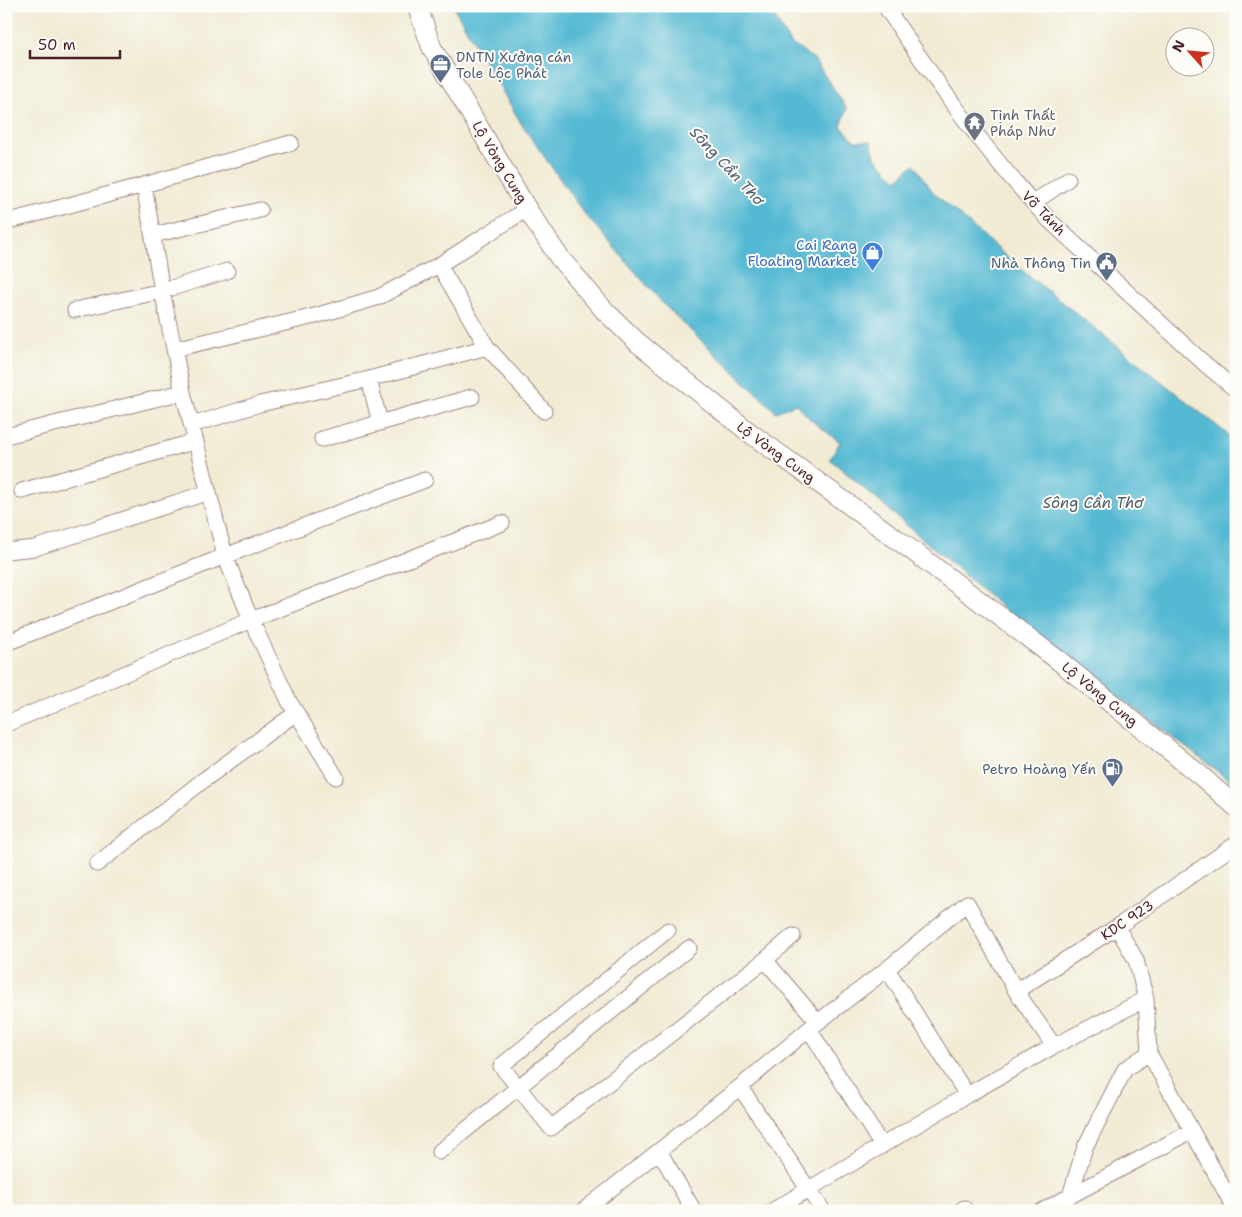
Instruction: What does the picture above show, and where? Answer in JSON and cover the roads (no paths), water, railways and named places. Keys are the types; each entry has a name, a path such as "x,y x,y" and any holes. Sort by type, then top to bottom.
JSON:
{"main road":[{"name":"Lộ Vòng Cung","path":"417,6 432,48 527,209 559,257 604,310 658,360 750,434 913,551 1058,660 1201,776 1236,807"}],"street":[{"name":"Võ Tánh","path":"885,6 947,97 1033,203 1205,364 1236,390"},
{"path":"6,222 291,143"},
{"path":"1033,203 1068,179"},
{"path":"144,185 162,290 183,392 224,556 288,701 336,778"},
{"path":"174,349 315,316 379,297 439,265 527,209"},
{"path":"153,235 260,210"},
{"path":"439,265 487,347 544,411"},
{"path":"75,310 162,290 227,271"},
{"path":"192,425 260,404 369,379 487,347"},
{"path":"369,379 380,424"},
{"path":"6,436 183,392"},
{"path":"322,438 380,424 472,397"},
{"path":"22,491 196,441"},
{"path":"6,643 224,556 425,480"},
{"path":"6,552 35,548 209,492"},
{"path":"6,724 251,620 502,523"},
{"path":"97,864 205,779 296,714"},
{"name":"KDC 923","path":"1016,991 1117,928 1236,844"},
{"path":"583,1211 740,1087 967,902 1016,991 1054,1046"},
{"path":"1117,928 1136,960 1146,999 1149,1053 1236,1211"},
{"path":"668,930 501,1066 551,1128 793,936"},
{"path":"440,1152 689,948"},
{"path":"765,960 813,1026 882,1146"},
{"path":"887,968 967,1095"},
{"path":"772,1211 967,1095 1054,1046 1146,999"},
{"path":"1070,1196 1085,1147 1125,1069 1149,1053"},
{"path":"740,1087 823,1211"},
{"path":"1042,1211 1192,1131"},
{"path":"659,1151 694,1211"}],"water":[{"name":"Sông Cần Thơ","path":"453,6 768,6 790,43 814,59 847,109 841,126 855,141 871,141 875,157 897,180 914,164 933,192 1018,267 1236,441 1236,788 1225,777 1006,611 830,459 840,442 812,421 796,404 776,412 665,306 583,212 522,125"}],"place":[{"name":"DNTN Xưởng cán Tole Lộc Phát","path":"440,84"},
{"name":"Tịnh Thất Pháp Như","path":"974,142"},
{"name":"Cai Rang Floating Market","path":"873,272"},
{"name":"Nhà Thông Tin","path":"1107,282"},
{"name":"Petro Hoàng Yến","path":"1112,788"}]}
